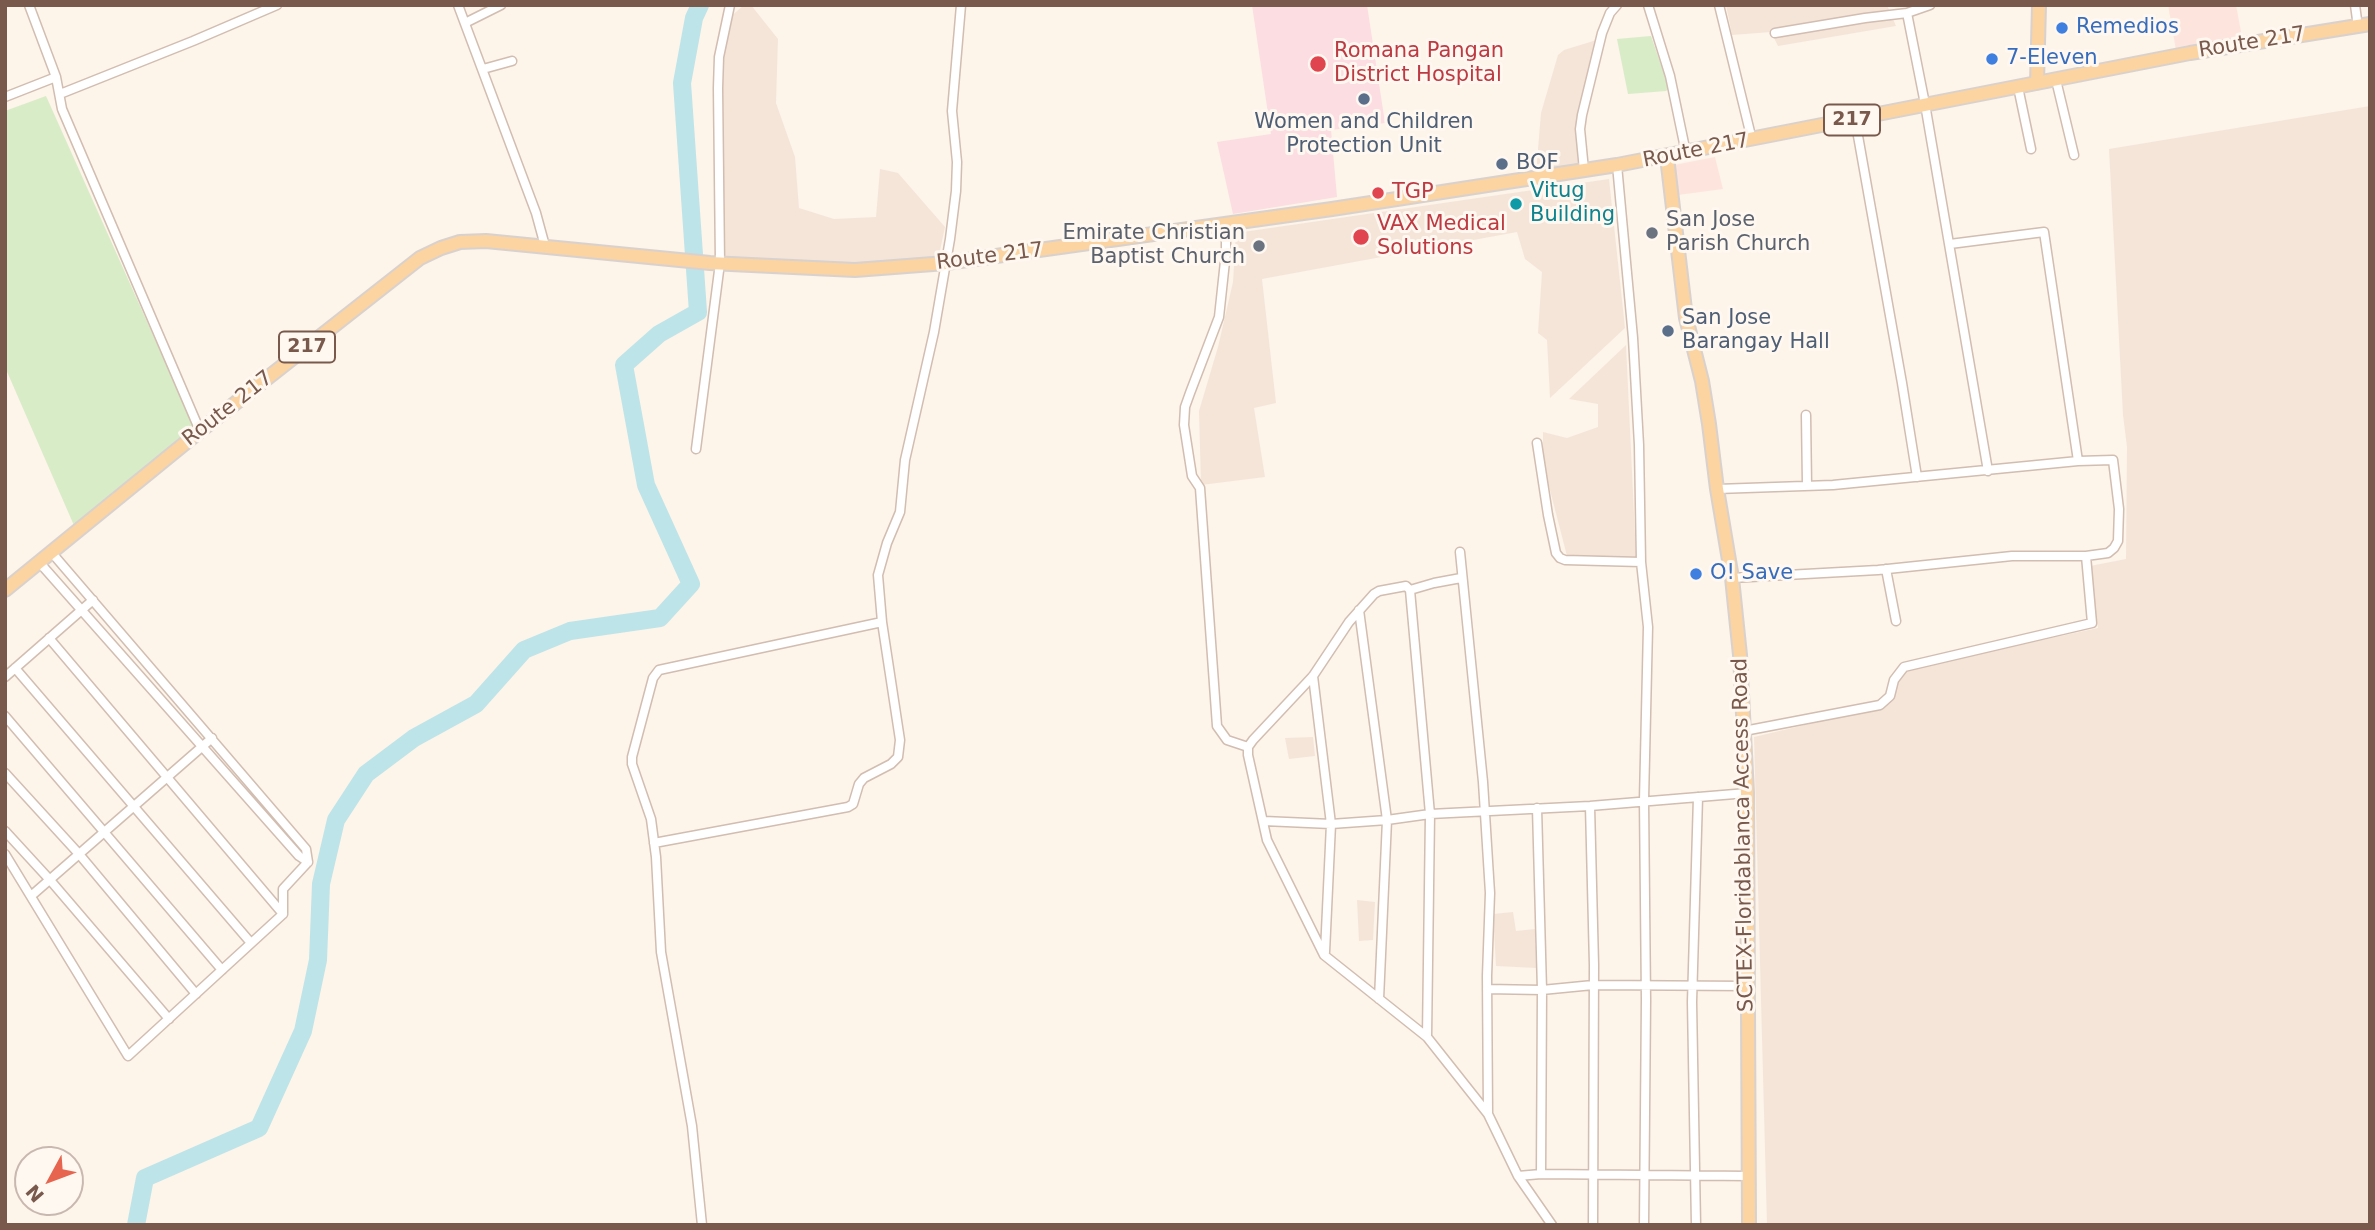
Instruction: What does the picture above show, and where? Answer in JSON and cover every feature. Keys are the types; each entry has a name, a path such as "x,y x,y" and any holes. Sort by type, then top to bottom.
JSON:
{"main road":[{"path":"2037,83 2039,5"},
{"name":"Route 217","path":"5,590 200,431 420,258 460,242 486,241 715,263 855,270 946,263 1226,224 1667,157 2225,47 2364,26"},
{"name":"SCTEX-Floridablanca Access Road","path":"1667,157 1686,318 1702,381 1732,578 1740,655 1747,793 1749,1225"}],"street":[{"path":"29,5 56,76 62,109 200,431"},
{"path":"60,94 277,5"},
{"path":"458,5 536,213 545,246"},
{"path":"465,23 500,5"},
{"path":"696,449 715,263 719,57 730,5"},
{"path":"654,843 832,811 853,804 859,784 864,778 891,764 898,757 900,740 882,622 878,575 900,512 905,460 934,332 946,263 956,191 957,162 952,111 961,5"},
{"path":"1584,170 1580,129 1582,115 1602,33 1610,13 1617,5"},
{"path":"1648,5 1670,76 1686,153"},
{"path":"1719,5 1752,140"},
{"path":"1775,33 1907,13 1930,5"},
{"path":"2355,5 2364,26"},
{"path":"1907,13 1950,244 1988,471"},
{"path":"483,69 512,61"},
{"path":"5,97 56,76"},
{"path":"2056,80 2074,155"},
{"path":"2018,87 2031,149"},
{"path":"1855,119 1917,477"},
{"path":"1617,165 1633,338 1639,445 1641,562 1648,627 1644,800 1644,1225"},
{"path":"1226,224 1226,252 1219,317 1185,407 1184,425 1192,476 1200,488 1217,726 1227,740 1248,747"},
{"path":"1950,244 2044,232 2078,461"},
{"path":"1806,415 1807,485"},
{"path":"1537,443 1548,515 1556,553 1560,558 1641,562"},
{"path":"1717,489 1917,477 2113,460 2119,509 2118,541 2108,553 2086,556 2012,556 1886,569 1732,578"},
{"path":"1460,551 1482,769 1489,893 1488,1114"},
{"path":"52,553 306,849 308,862"},
{"path":"1744,731 1880,705 1890,696 1894,680 1904,667 2092,623 2086,556"},
{"path":"40,562 299,856 308,862"},
{"path":"1886,569 1896,621"},
{"path":"1410,590 1461,578"},
{"path":"1427,1037 1430,814 1410,590 1406,586 1379,591 1359,610 1313,676 1248,747 1267,840 1324,955 1427,1037 1488,1114 1518,1176 1552,1225"},
{"path":"5,677 93,600"},
{"path":"1359,610 1387,820 1379,999"},
{"path":"702,1225 692,1126 661,952 651,819 632,764 655,673 698,661 882,622"},
{"path":"49,638 283,914"},
{"path":"15,668 251,943"},
{"path":"1313,676 1331,824 1324,955"},
{"path":"5,716 222,970"},
{"path":"31,896 212,738"},
{"path":"5,773 79,855 196,994"},
{"path":"1264,821 1331,824 1430,814 1590,806 1747,793"},
{"path":"1696,1225 1692,986 1698,797"},
{"path":"1590,806 1593,985 1592,1225"},
{"path":"1537,808 1542,990 1541,1174"},
{"path":"5,831 169,1020"},
{"path":"5,854 128,1056 283,914 283,889 308,862"},
{"path":"1487,989 1542,990 1593,985 1748,986"},
{"path":"1518,1176 1749,1177"}],"shaded area":[{"path":"744,5 751,5 778,39 776,103 795,157 799,208 834,219 876,217 880,169 898,173 945,227 938,260 830,266 724,259 720,87 729,18"},
{"name":"Romana Pangan District Hospital","path":"1252,5 1367,5 1385,123 1331,130 1337,197 1233,214 1217,142 1271,134"},
{"path":"1726,5 1887,5 1896,26 1778,46 1771,32 1732,35"},
{"path":"2168,5 2236,5 2242,37 2176,50"},
{"path":"1600,39 1576,124 1580,170 1536,173 1541,113 1558,55 1564,50"},
{"path":"2370,106 2370,1225 1767,1225 1754,737 1885,706 1893,696 1896,682 1905,671 1912,668 2098,628 2090,566 2126,559 2127,447 2109,149"},
{"path":"1715,157 1723,189 1678,195 1674,165"},
{"path":"1609,179 1625,328 1550,398 1547,340 1538,333 1542,272 1525,259 1517,232 1262,279 1276,403 1254,408 1265,477 1201,485 1199,411 1233,282 1236,233"},
{"path":"1626,345 1636,557 1567,556 1543,463 1543,432 1567,438 1598,427 1598,404 1569,399"},
{"path":"1313,737 1315,756 1289,759 1285,738"},
{"path":"1357,900 1375,902 1373,940 1359,941"},
{"path":"1513,912 1516,931 1535,929 1536,968 1496,966 1493,914"}],"green space":[{"path":"1651,36 1669,88 1666,91 1628,94 1617,39"},
{"path":"46,96 196,431 76,530 5,367 5,111"}],"waterway":[{"path":"136,1225 145,1178 259,1128 303,1031 318,960 321,884 336,820 366,774 414,738 476,704 524,650 570,631 660,618 691,584 646,485 624,365 659,334 698,312 682,83 694,18 700,5"}],"place":[{"name":"Remedios","path":"2062,28"},
{"name":"7-Eleven","path":"1992,59"},
{"name":"Romana Pangan District Hospital","path":"1318,64"},
{"name":"Women and Children Protection Unit","path":"1364,99"},
{"name":"BOF","path":"1502,164"},
{"name":"TGP","path":"1378,193"},
{"name":"Vitug Building","path":"1516,204"},
{"name":"San Jose Parish Church","path":"1652,233"},
{"name":"VAX Medical Solutions","path":"1361,237"},
{"name":"Emirate Christian Baptist Church","path":"1259,246"},
{"name":"San Jose Barangay Hall","path":"1668,331"},
{"name":"O! Save","path":"1696,574"}]}
